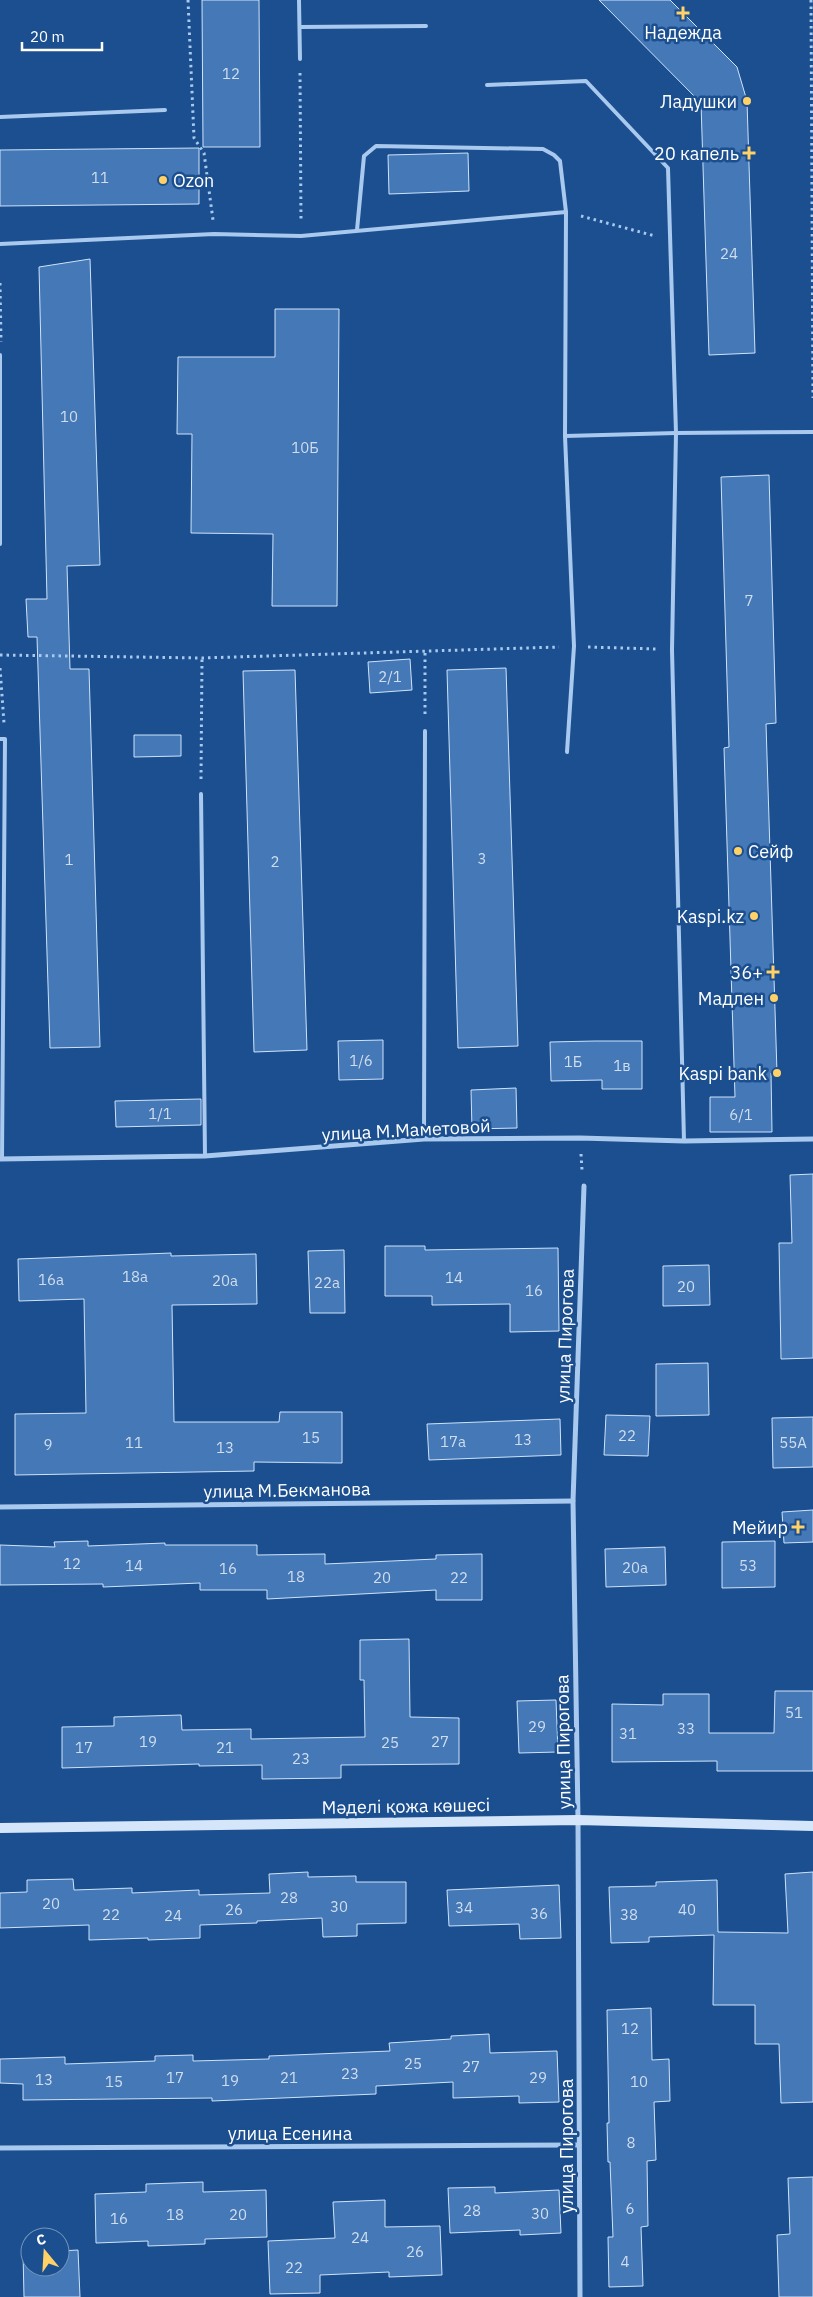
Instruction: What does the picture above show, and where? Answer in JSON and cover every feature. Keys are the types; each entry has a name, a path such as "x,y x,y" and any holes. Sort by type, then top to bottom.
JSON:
{"main road":[{"name":"Мәделі қожа көшесі","path":"0,1828 578,1820 813,1826"}],"street":[{"name":"улица М.Маметовой","path":"1,1159 205,1156 424,1140 580,1138 684,1141 813,1139"},
{"name":"улица Пирогова","path":"580,2297 578,1820 573,1501 584,1186"},
{"name":"улица М.Бекманова","path":"0,1507 573,1501"},
{"name":"улица Есенина","path":"0,2148 579,2145"}],"lane":[{"path":"299,0 300,60"},
{"path":"300,28 426,26"},
{"path":"487,85 586,81 668,168 676,432 672,650 684,1141"},
{"path":"0,117 165,110"},
{"path":"358,230 364,156 376,146 543,149 554,154 560,161 566,212 565,436 574,646 567,752"},
{"path":"0,244 214,234 301,236 566,212"},
{"path":"0,355 0,544"},
{"path":"565,436 676,432 813,432"},
{"path":"424,1140 425,731"},
{"path":"1,1159 2,739"},
{"path":"201,794 205,1156"}],"path":[{"path":"188,0 194,138 204,153 214,234"},
{"path":"811,0 813,398"},
{"path":"300,60 301,236"},
{"path":"566,212 670,240"},
{"path":"0,283 0,355"},
{"path":"0,655 202,658 425,653 574,646 672,650"},
{"path":"425,653 425,731"},
{"path":"201,794 202,658"},
{"path":"0,668 2,739"},
{"path":"580,1138 584,1186"}],"building":[{"path":"202,0 259,0 260,147 203,147"},
{"path":"599,0 670,0 737,67 747,101 755,353 709,355 701,103"},
{"path":"199,148 199,204 0,206 0,150"},
{"path":"468,153 469,191 389,194 388,155"},
{"path":"90,259 100,565 67,566 70,669 89,669 100,1047 50,1048 37,637 28,637 26,599 47,599 39,267"},
{"path":"275,309 339,309 337,606 272,606 273,534 191,533 192,434 177,434 178,357 275,357"},
{"path":"769,475 776,723 766,724 777,1073 771,1073 772,1132 710,1132 710,1097 735,1097 724,748 729,747 721,477"},
{"path":"410,659 412,690 370,693 368,662"},
{"path":"506,668 518,1046 458,1048 447,670"},
{"path":"295,670 307,1050 254,1052 243,671"},
{"path":"134,735 181,735 181,756 134,757"},
{"path":"383,1040 383,1079 339,1080 338,1041"},
{"path":"642,1041 642,1089 602,1089 602,1080 551,1081 550,1042"},
{"path":"516,1088 517,1128 472,1129 471,1090"},
{"path":"201,1099 201,1125 116,1127 115,1101"},
{"path":"813,1174 813,1358 781,1359 779,1243 792,1243 790,1175"},
{"path":"385,1246 425,1246 425,1250 558,1248 559,1331 510,1332 510,1304 432,1305 432,1296 385,1296"},
{"path":"344,1250 345,1313 310,1313 308,1251"},
{"path":"171,1253 171,1256 256,1254 257,1304 172,1305 174,1422 279,1422 280,1412 342,1412 342,1463 254,1462 254,1471 15,1475 15,1414 86,1413 84,1299 19,1301 18,1259"},
{"path":"709,1265 710,1305 663,1306 663,1266"},
{"path":"708,1363 709,1415 656,1416 656,1364"},
{"path":"606,1415 650,1416 648,1456 604,1455"},
{"path":"813,1417 813,1467 773,1468 772,1418"},
{"path":"560,1419 561,1455 429,1460 427,1424"},
{"name":"Мейир","path":"813,1510 813,1542 784,1543 782,1512"},
{"path":"88,1541 88,1546 165,1543 165,1545 257,1545 257,1555 325,1554 325,1564 436,1559 436,1555 482,1554 482,1600 436,1600 436,1590 267,1599 267,1590 200,1590 200,1583 103,1587 103,1584 0,1585 0,1545 55,1547 54,1542"},
{"path":"775,1541 775,1587 722,1588 722,1542"},
{"path":"665,1547 666,1585 606,1587 605,1549"},
{"path":"409,1639 410,1717 459,1718 459,1764 341,1765 341,1778 262,1779 262,1765 199,1766 199,1764 62,1768 62,1727 114,1726 114,1717 181,1715 182,1730 251,1729 251,1739 365,1737 364,1680 360,1680 360,1640"},
{"path":"775,1691 813,1691 813,1771 717,1771 717,1761 612,1762 612,1704 663,1705 663,1694 709,1694 709,1733 774,1733"},
{"path":"556,1700 558,1752 519,1753 517,1701"},
{"path":"308,1872 308,1877 356,1876 356,1882 406,1882 406,1923 357,1924 357,1936 323,1937 322,1918 257,1921 257,1923 200,1925 200,1938 148,1940 148,1938 89,1940 89,1925 0,1928 0,1893 27,1892 27,1880 73,1879 74,1890 132,1888 132,1893 199,1890 199,1895 270,1893 269,1874"},
{"path":"813,1872 813,2102 781,2103 779,2044 755,2044 755,2005 713,2005 714,1935 649,1937 649,1942 611,1943 609,1887 656,1886 656,1882 717,1880 718,1932 788,1933 785,1874"},
{"path":"559,1885 561,1938 520,1939 519,1924 449,1926 447,1890"},
{"path":"651,2008 652,2060 669,2059 670,2101 654,2102 656,2160 647,2161 648,2226 641,2227 643,2286 609,2287 608,2237 613,2237 610,2162 608,2162 607,2010"},
{"path":"489,2034 490,2053 557,2051 559,2102 519,2103 519,2096 453,2098 453,2082 376,2086 376,2094 212,2101 212,2098 23,2100 23,2084 0,2083 0,2059 65,2057 65,2064 155,2061 155,2056 193,2055 193,2061 269,2059 269,2056 390,2051 389,2043 451,2039 451,2036"},
{"path":"813,2177 813,2297 779,2297 777,2235 790,2234 788,2178"},
{"path":"203,2182 203,2192 266,2190 267,2237 205,2239 205,2244 148,2246 148,2241 96,2243 95,2194 146,2192 146,2184"},
{"path":"495,2187 495,2193 559,2190 561,2233 520,2235 520,2230 450,2233 448,2188"},
{"path":"385,2200 385,2227 440,2226 442,2275 389,2277 389,2272 320,2275 320,2293 270,2294 268,2241 335,2238 333,2202"},
{"path":"70,2250 78,2250 80,2297 24,2297 24,2277 70,2277"}],"place":[{"name":"Надежда","path":"683,13"},
{"name":"Ладушки","path":"747,101"},
{"name":"20 капель","path":"749,153"},
{"name":"Ozon","path":"163,180"},
{"name":"Сейф","path":"738,851"},
{"name":"Kaspi.kz","path":"754,916"},
{"name":"36+","path":"773,972"},
{"name":"Мадлен","path":"774,998"},
{"name":"Kaspi bank","path":"777,1073"},
{"name":"Мейир","path":"798,1527"}]}
